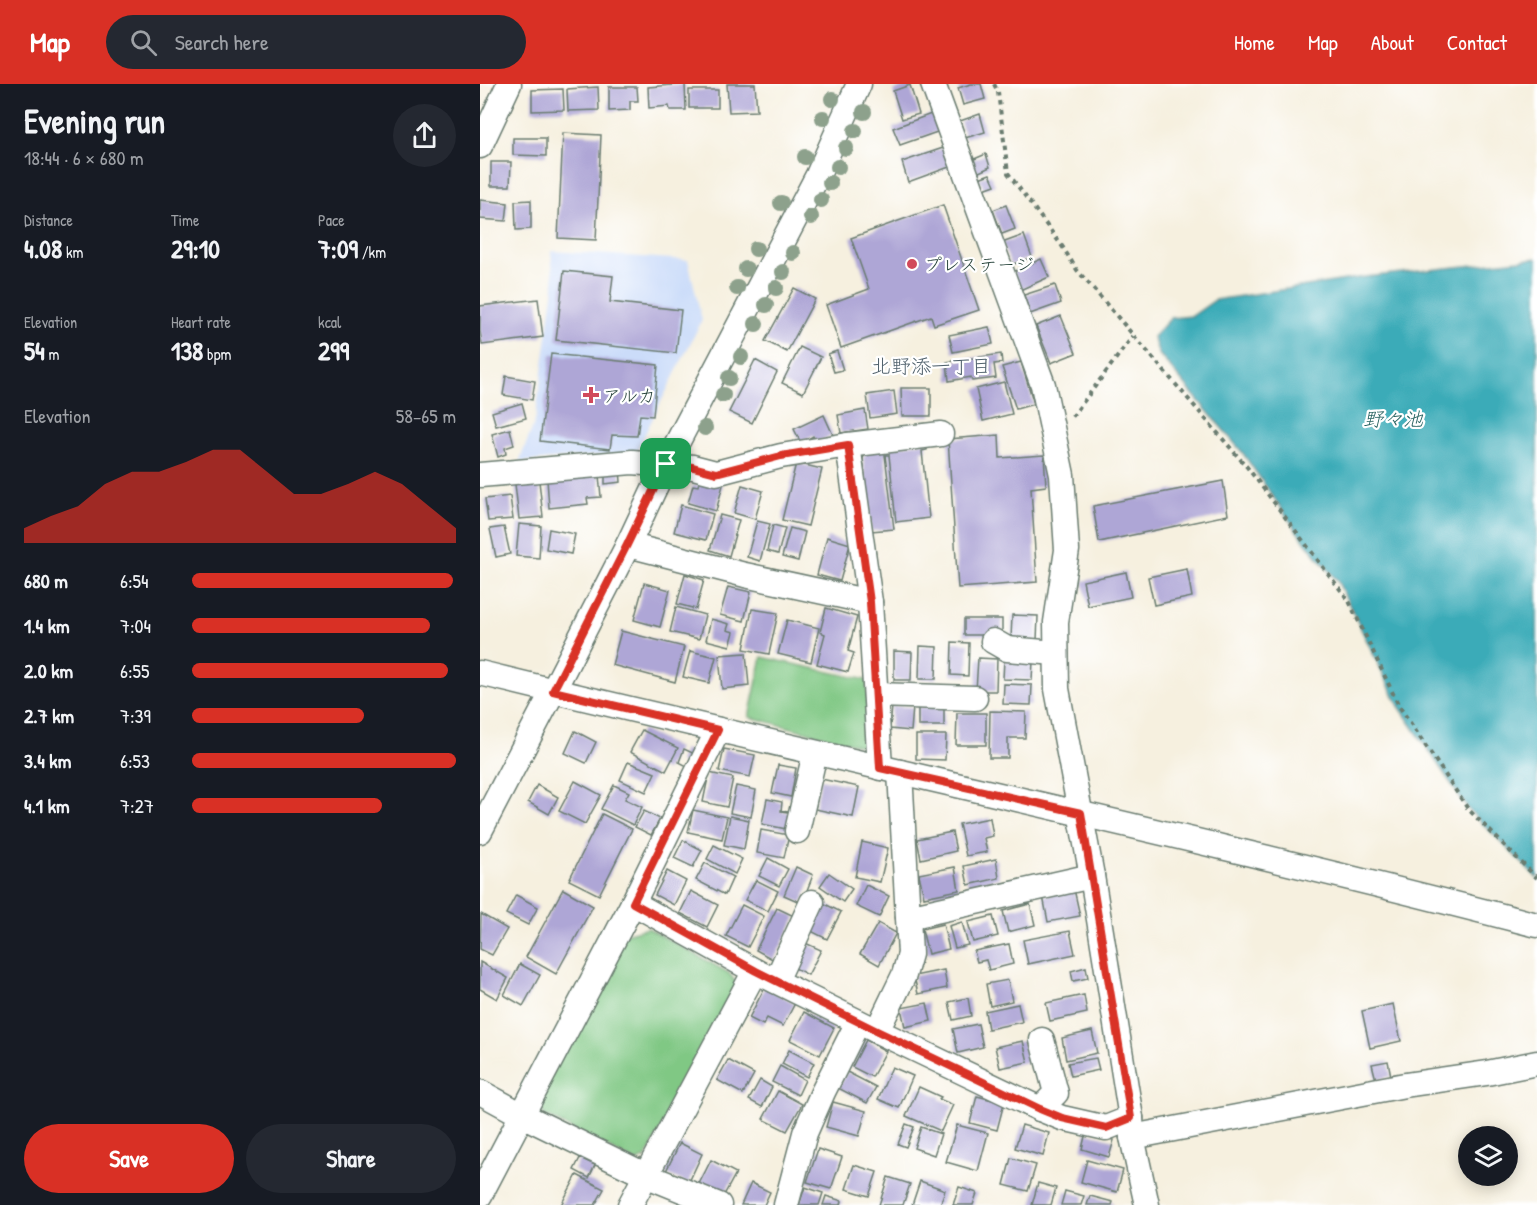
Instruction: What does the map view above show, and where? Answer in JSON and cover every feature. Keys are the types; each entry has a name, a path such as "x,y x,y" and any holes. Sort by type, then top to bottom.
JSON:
{"street":[{"path":"482,136 509,84"},
{"path":"480,831 627,545 666,464 818,176 859,84"},
{"path":"933,84 1043,385 1056,443 1062,475 1067,550 1056,622 1057,689 1092,876 1132,1127 1147,1205"},
{"path":"480,475 632,462 693,467 716,473 781,456 941,434"},
{"path":"786,1205 805,1133 823,1092 904,975 910,954 908,917 890,770 876,695 870,602 848,445"},
{"path":"627,545 745,575 870,602"},
{"path":"993,641 1007,649 1056,653"},
{"path":"480,673 815,753 1081,813 1412,893 1537,926"},
{"path":"876,695 975,698"},
{"path":"480,1195 633,903 718,730"},
{"path":"797,831 815,753"},
{"path":"908,917 1092,876"},
{"path":"630,1205 645,1175 812,902"},
{"path":"633,903 766,976 1040,1109 1062,1118 1106,1128 1132,1127 1487,1073 1537,1063"},
{"path":"1040,1109 1056,1094 1042,1040"},
{"path":"480,1092 645,1175 719,1205"}],"path":[{"path":"994,84 998,92 1008,173 1077,270 1247,467 1349,601 1399,706 1468,809 1537,878"},
{"path":"1056,443 1077,410 1133,336"}],"shaded area":[{"path":"551,251 688,260 702,320 636,452 519,462 535,421 554,287"}],"green space":[{"path":"762,657 867,680 869,748 749,717"},
{"path":"648,928 729,973 737,984 646,1158 635,1162 544,1115 537,1099 624,934"}],"water":[{"name":"野々池","path":"1537,258 1537,878 1468,809 1399,706 1338,582 1299,534 1242,452 1159,354 1153,337 1171,318 1192,316 1215,300 1365,277"}],"building":[{"path":"685,84 686,110 670,110 669,106 649,108 648,87"},
{"path":"727,84 755,84 757,111 729,112"},
{"path":"981,84 985,99 963,105 958,88"},
{"path":"910,85 919,114 902,119 893,91"},
{"path":"598,87 599,110 568,111 567,89"},
{"path":"609,87 637,87 638,101 630,101 630,110 609,111"},
{"path":"563,89 564,110 532,111 532,90"},
{"path":"689,90 718,90 718,108 689,108"},
{"path":"934,113 940,131 900,145 893,128"},
{"path":"980,114 985,132 965,138 960,121"},
{"path":"563,133 601,135 596,240 558,238"},
{"path":"513,138 546,138 546,156 513,155"},
{"path":"946,147 952,166 908,182 902,162"},
{"path":"986,154 990,167 977,173 972,160"},
{"path":"491,162 511,162 510,186 491,186"},
{"path":"990,174 995,185 984,189 979,178"},
{"path":"480,200 508,203 506,221 480,219"},
{"path":"531,200 531,229 516,230 515,201"},
{"name":"プレステージ","path":"943,205 979,310 934,325 931,316 841,348 826,305 869,289 851,238"},
{"path":"1006,205 1015,229 1002,234 993,210"},
{"path":"1024,235 1032,257 1011,265 1002,243"},
{"path":"1041,259 1049,277 1020,290 1013,272"},
{"path":"564,271 613,276 610,302 681,310 676,353 556,340"},
{"path":"1055,285 1061,303 1030,314 1024,295"},
{"path":"794,288 815,299 787,352 765,341"},
{"path":"538,299 543,337 482,345 480,306"},
{"path":"1061,316 1076,353 1051,363 1036,326"},
{"path":"989,327 993,344 953,352 949,335"},
{"path":"800,347 821,357 803,393 782,383"},
{"path":"837,351 843,370 834,372 828,354"},
{"path":"551,354 658,365 653,416 640,415 637,436 612,435 610,449 540,441"},
{"path":"1001,354 1002,363 994,364 996,378 972,381 971,377 949,381 947,362"},
{"path":"755,360 777,372 752,423 729,412"},
{"path":"1021,362 1034,404 1016,409 1002,367"},
{"path":"506,376 535,381 532,400 503,395"},
{"path":"1004,382 1012,414 983,421 976,389"},
{"path":"901,388 931,388 931,416 902,416"},
{"path":"894,391 897,414 870,418 867,395"},
{"path":"522,403 526,418 496,426 492,412"},
{"path":"865,410 868,429 841,433 838,415"},
{"path":"824,415 833,435 816,443 813,436 801,443 794,429"},
{"path":"510,429 514,445 505,448 506,454 498,457 492,434"},
{"path":"999,435 1000,458 1044,455 1046,486 1031,488 1037,582 958,588 948,439"},
{"path":"927,442 927,450 922,451 929,518 896,522 889,455 885,455 894,529 871,531 863,458 868,450"},
{"path":"796,463 822,469 808,526 782,520"},
{"path":"620,469 621,482 605,484 605,470"},
{"path":"599,475 601,497 587,498 588,504 549,508 547,479"},
{"path":"700,479 723,485 716,511 688,503 693,485 698,486"},
{"path":"539,481 543,517 519,519 515,484"},
{"path":"1223,481 1228,515 1099,542 1093,506"},
{"path":"742,485 763,491 755,519 734,513"},
{"path":"510,496 513,519 488,521 485,499"},
{"path":"681,505 713,514 706,540 674,532"},
{"path":"720,515 739,520 729,556 710,550"},
{"path":"757,521 770,524 760,561 747,557"},
{"path":"519,524 541,526 539,558 516,556"},
{"path":"773,525 785,528 778,554 767,551"},
{"path":"504,527 510,554 496,557 490,529"},
{"path":"790,528 805,532 798,561 782,557"},
{"path":"549,529 575,534 571,554 546,549"},
{"path":"827,537 850,544 840,581 817,575"},
{"path":"1187,569 1192,597 1154,605 1148,577"},
{"path":"1126,572 1131,597 1088,606 1083,581"},
{"path":"685,574 704,580 696,609 677,604"},
{"path":"644,583 670,590 660,627 634,620"},
{"path":"728,587 751,592 744,621 720,615"},
{"path":"676,607 705,615 699,639 670,632"},
{"path":"826,608 857,617 848,651 854,653 848,672 817,664 825,634 820,632"},
{"path":"752,609 778,613 769,654 744,649"},
{"path":"1012,615 1038,616 1037,640 1011,639"},
{"path":"711,619 729,624 727,630 734,632 730,646 706,640"},
{"path":"964,619 1002,619 1002,635 964,635"},
{"path":"787,620 819,628 811,662 778,654"},
{"path":"621,631 684,647 675,682 612,665"},
{"path":"952,642 969,643 968,676 951,675"},
{"path":"920,646 937,647 936,679 919,679"},
{"path":"690,651 716,657 709,683 683,677"},
{"path":"894,651 912,652 911,680 894,680"},
{"path":"746,653 749,686 722,689 719,655"},
{"path":"978,658 997,659 996,691 976,691"},
{"path":"1004,660 1033,661 1032,680 1003,679"},
{"path":"1004,684 1032,685 1031,705 1003,704"},
{"path":"892,706 913,707 911,731 890,729"},
{"path":"918,707 944,707 944,726 918,726"},
{"path":"990,711 1026,712 1025,738 1008,738 1008,758 989,758"},
{"path":"957,713 986,713 986,745 956,745"},
{"path":"642,730 678,748 666,771 630,752"},
{"path":"575,731 596,742 586,763 565,753"},
{"path":"916,735 946,735 945,760 916,759"},
{"path":"684,749 697,755 691,768 679,762"},
{"path":"724,749 755,755 750,777 719,771"},
{"path":"628,762 655,773 646,792 620,780"},
{"path":"778,765 796,768 791,797 772,793"},
{"path":"709,773 733,778 727,807 703,802"},
{"path":"821,779 859,787 853,817 815,809"},
{"path":"575,781 601,795 585,824 559,811"},
{"path":"537,785 558,797 549,814 528,802"},
{"path":"614,785 629,792 625,799 642,807 633,825 601,809"},
{"path":"736,786 756,790 751,817 730,813"},
{"path":"767,799 782,802 781,811 795,813 791,830 762,824"},
{"path":"693,810 727,817 722,839 688,832"},
{"path":"644,811 660,819 651,835 635,827"},
{"path":"602,814 632,829 599,895 569,880"},
{"path":"730,816 749,820 744,849 724,845"},
{"path":"990,818 993,836 984,838 987,852 966,856 959,824"},
{"path":"761,830 789,835 784,858 757,853"},
{"path":"952,832 956,851 921,859 917,839"},
{"path":"683,840 702,850 693,867 674,858"},
{"path":"862,842 888,848 880,882 855,877"},
{"path":"714,845 742,859 735,874 707,859"},
{"path":"768,858 788,869 779,886 759,876"},
{"path":"996,859 999,878 968,885 964,866"},
{"path":"705,863 733,877 725,895 696,880"},
{"path":"796,867 813,875 802,903 784,895"},
{"path":"955,867 959,890 924,897 919,874"},
{"path":"667,871 686,881 674,905 655,895"},
{"path":"829,873 852,889 843,902 820,886"},
{"path":"756,880 778,891 768,911 745,900"},
{"path":"866,885 889,896 879,917 856,906"},
{"path":"563,889 593,906 556,974 526,957"},
{"path":"1074,889 1080,916 1048,922 1043,896"},
{"path":"691,891 718,905 707,927 680,913"},
{"path":"516,895 538,907 528,925 506,914"},
{"path":"823,903 841,912 827,939 809,930"},
{"path":"1030,904 1035,925 1008,932 1003,911"},
{"path":"742,905 764,916 748,947 726,936"},
{"path":"777,908 796,917 774,960 756,950"},
{"path":"481,914 507,929 492,955 480,949"},
{"path":"993,916 998,936 973,942 968,922"},
{"path":"962,922 968,945 955,948 949,926"},
{"path":"878,923 896,933 879,965 860,954"},
{"path":"943,924 949,949 928,954 922,929"},
{"path":"1070,931 1075,954 1028,964 1023,940"},
{"path":"803,942 821,950 808,975 791,966"},
{"path":"1009,944 1013,964 989,970 986,960 977,962 974,951"},
{"path":"480,962 508,978 497,999 480,989"},
{"path":"520,964 540,975 523,1006 504,995"},
{"path":"1086,967 1088,978 1073,981 1071,971"},
{"path":"944,970 947,988 918,994 914,976"},
{"path":"1008,980 1012,1001 990,1006 986,984"},
{"path":"765,987 795,1003 783,1026 767,1018 763,1025 749,1018"},
{"path":"1084,995 1087,1013 1050,1021 1046,1003"},
{"path":"968,998 971,1016 953,1020 949,1002"},
{"path":"927,1003 931,1021 905,1027 901,1008"},
{"path":"1018,1004 1022,1022 988,1029 985,1011"},
{"path":"1393,1004 1401,1041 1370,1048 1362,1011"},
{"path":"804,1012 834,1028 820,1055 790,1040"},
{"path":"978,1024 983,1047 958,1053 953,1029"},
{"path":"1092,1031 1097,1053 1066,1060 1062,1038"},
{"path":"866,1040 886,1051 872,1077 852,1067"},
{"path":"1023,1041 1028,1062 1000,1068 995,1047"},
{"path":"789,1050 814,1063 807,1077 782,1064"},
{"path":"1096,1058 1099,1070 1071,1076 1068,1063"},
{"path":"728,1060 754,1074 743,1094 717,1080"},
{"path":"1388,1061 1391,1076 1376,1080 1372,1064"},
{"path":"780,1066 805,1080 798,1095 772,1082"},
{"path":"892,1067 913,1076 899,1108 878,1099"},
{"path":"847,1072 876,1087 867,1103 838,1088"},
{"path":"760,1080 772,1087 762,1107 749,1100"},
{"path":"919,1087 953,1105 941,1131 906,1116"},
{"path":"778,1091 802,1104 787,1131 763,1119"},
{"path":"977,1096 1004,1103 997,1130 970,1123"},
{"path":"833,1102 866,1111 859,1136 826,1127"},
{"path":"906,1124 914,1127 906,1147 898,1144"},
{"path":"957,1125 988,1133 978,1171 946,1162"},
{"path":"1022,1125 1049,1133 1043,1156 1015,1148"},
{"path":"921,1127 941,1134 934,1155 914,1148"},
{"path":"1086,1132 1114,1140 1109,1157 1082,1149"},
{"path":"680,1143 702,1154 688,1184 665,1173"},
{"path":"818,1149 842,1157 831,1189 807,1182"},
{"path":"580,1158 595,1165 589,1178 574,1170"},
{"path":"1011,1158 1036,1165 1028,1191 1004,1185"},
{"path":"711,1160 736,1173 723,1197 699,1184"},
{"path":"1087,1160 1123,1170 1117,1192 1081,1182"},
{"path":"854,1165 877,1172 869,1196 846,1189"},
{"path":"577,1175 604,1189 595,1205 561,1205"},
{"path":"888,1177 910,1184 903,1205 879,1205"},
{"path":"920,1181 945,1190 940,1205 912,1205"},
{"path":"751,1183 770,1192 764,1205 741,1205"},
{"path":"1038,1183 1056,1188 1051,1205 1032,1205"},
{"path":"805,1187 823,1193 819,1205 799,1205"},
{"path":"959,1187 977,1193 973,1205 953,1205"},
{"path":"1065,1191 1084,1196 1081,1205 1061,1205"},
{"path":"826,1196 842,1201 841,1205 823,1205"},
{"path":"1090,1196 1113,1202 1112,1205 1087,1205"}],"place":[{"name":"プレステージ","path":"912,264"},
{"name":"アルカ","path":"591,395"}],"district":[{"name":"北野添一丁目","path":"931,365"}],"route":[{"path":"848,445 870,602 880,768 1081,813 1131,1118 1106,1128 1062,1118 1040,1109 756,971 633,903 718,730 553,691 666,464 693,467 716,473 781,456 848,445"}]}
